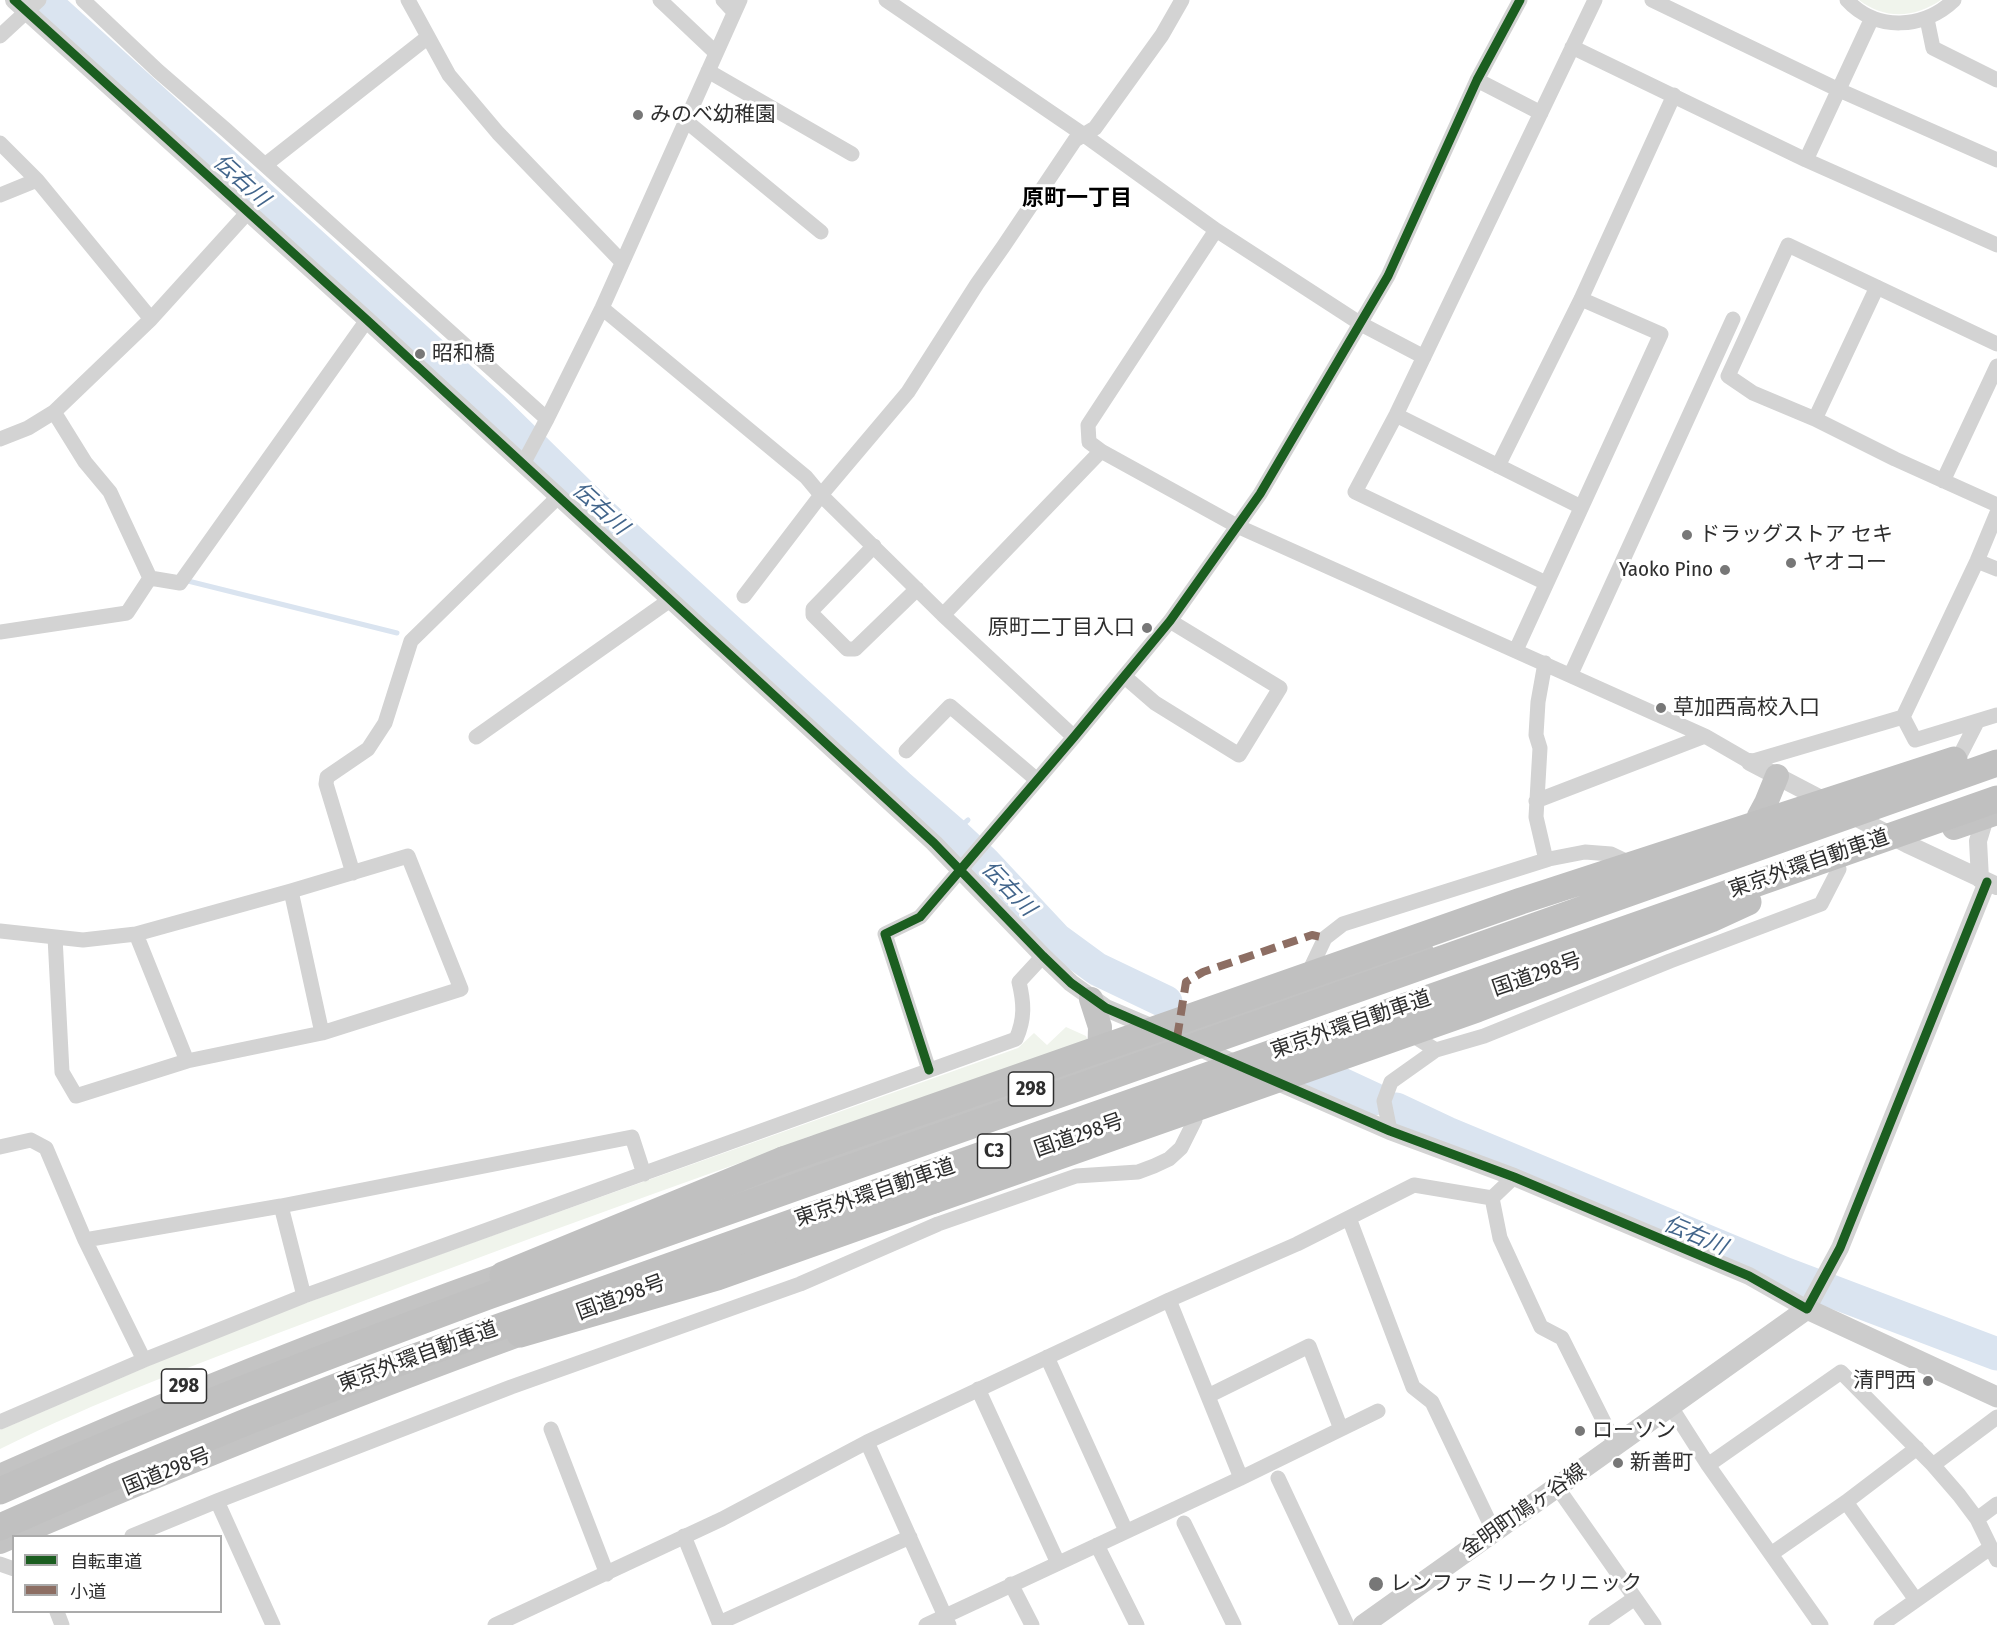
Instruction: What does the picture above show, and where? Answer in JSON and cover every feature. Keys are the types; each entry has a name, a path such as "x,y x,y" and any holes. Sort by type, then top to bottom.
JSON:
{"highway":[{"name":"298","path":"0,1476 173,1401 502,1275 1838,807 1997,749"},
{"path":"502,1275 783,1160 1521,901 1908,774 1997,749"},
{"name":"東京外環自動車道","path":"0,1491 183,1412 288,1370 488,1296 1997,763"},
{"path":"1756,835 1759,816 1777,776"},
{"name":"東京外環自動車道","path":"0,1527 246,1422 387,1367 1035,1136 1912,835 1993,810"},
{"path":"520,1334 717,1277 1477,1009 1712,919 1912,835"},
{"name":"国道298号","path":"17,1535 250,1437 520,1334 1839,868 1912,835"},
{"path":"1091,999 1100,1027 1099,1065"},
{"name":"298","path":"0,1461 66,1432 219,1373 372,1324"},
{"path":"48,1535 393,1381"}],"main road":[{"path":"1807,1310 1997,1397"},
{"name":"金明町鳩ヶ谷線","path":"1363,1625 1807,1310"}],"street":[{"path":"83,0 545,423"},
{"path":"408,0 449,75 498,133 622,262"},
{"path":"660,0 716,53"},
{"path":"524,461 602,308 737,6 723,0"},
{"path":"886,0 1084,135 1216,230 1361,324 1424,357"},
{"path":"744,596 821,495 908,392 976,284 1004,247 1075,140 1095,128 1162,35 1182,0"},
{"path":"929,1070 885,934 920,917 1074,737 1170,621 1260,494 1388,276 1477,80 1520,0"},
{"path":"1546,583 1355,492 1396,416 1595,0"},
{"path":"1652,0 1839,90 1997,159"},
{"path":"1846,0 1872,18 1899,24 1926,19 1941,12 1954,0"},
{"path":"0,36 28,4 248,212 524,461 558,497 670,600 964,864 1043,956 1091,999 1106,1008 1390,1131 1514,1177 1749,1276 1807,1310 1833,1262 1988,882 1978,841 1993,810"},
{"path":"1806,160 1872,18"},
{"path":"1926,19 1933,48 1997,80"},
{"path":"265,165 428,36"},
{"path":"1572,47 1806,160 1997,244"},
{"path":"708,71 852,154"},
{"path":"1477,80 1541,113"},
{"path":"1498,466 1581,299 1674,95"},
{"path":"686,121 821,232"},
{"path":"0,143 37,180 151,319"},
{"path":"0,195 37,180"},
{"path":"0,439 28,428 54,412 151,319 248,212"},
{"path":"1216,230 1089,425 1089,442 1101,451 1237,525 1705,736 1838,807 1912,835 1988,882"},
{"path":"1997,344 1788,245 1728,376 1753,393 1815,419 1997,505"},
{"path":"1815,419 1877,287"},
{"path":"1516,650 1661,334 1581,299"},
{"path":"602,308 806,477 821,495 943,615 1074,737"},
{"path":"1571,675 1733,319"},
{"path":"150,578 180,583 367,320"},
{"path":"1942,481 1997,366"},
{"path":"54,412 85,462 110,492 150,578"},
{"path":"1396,416 1581,507"},
{"path":"943,615 1101,451"},
{"path":"353,873 326,784 327,777 368,749 385,723 411,641 558,497"},
{"path":"1750,762 1903,717 1977,561 1997,513"},
{"path":"874,546 813,609 813,615 847,649 855,649 917,589"},
{"path":"1977,561 1997,569"},
{"path":"0,632 127,613 150,578"},
{"path":"476,737 670,600"},
{"path":"1125,677 1155,703 1239,755 1280,688 1170,621"},
{"path":"1545,663 1538,702 1536,735 1540,748 1536,818 1546,860"},
{"path":"906,751 950,706 1037,780"},
{"path":"1903,717 1915,740 1997,715"},
{"path":"1954,765 1977,722"},
{"path":"1536,801 1705,736"},
{"path":"1299,995 1325,938 1343,924 1546,860 1585,852 1611,854 1652,872"},
{"path":"0,931 83,940 136,934 408,856 461,988 322,1033 187,1061 76,1096 62,1072 54,937"},
{"path":"1390,1131 1384,1101 1391,1082 1436,1050 1484,1036 1821,904 1839,868"},
{"path":"291,891 322,1033"},
{"path":"136,934 187,1061"},
{"path":"0,1422 144,1360 304,1296 1016,1039 1023,1025 1023,997 1019,982 1043,956"},
{"path":"1394,1025 1436,1050"},
{"path":"134,1535 511,1387 800,1284 938,1224 1076,1176 1138,1172 1154,1166 1169,1159 1181,1148 1189,1135 1195,1120 1194,1096"},
{"path":"85,1240 281,1206 632,1137 644,1174"},
{"path":"0,1147 31,1140 46,1148 85,1240 144,1360"},
{"path":"1492,1198 1514,1177"},
{"path":"495,1625 722,1519 867,1442 1169,1300 1297,1244 1414,1185 1492,1198"},
{"path":"1492,1198 1500,1238 1541,1327 1562,1338 1616,1446"},
{"path":"281,1206 304,1296"},
{"path":"1349,1218 1413,1387 1432,1402 1494,1532"},
{"path":"1169,1300 1241,1478"},
{"path":"1208,1396 1309,1346 1341,1429"},
{"path":"1047,1357 1126,1531"},
{"path":"1708,1465 1841,1372 1933,1465 1977,1519 1993,1554 1916,1600 1881,1625"},
{"path":"978,1389 1058,1563"},
{"path":"1671,1407 1708,1465 1821,1625"},
{"path":"926,1625 947,1621 1011,1584 1241,1478 1378,1411"},
{"path":"1933,1465 1997,1417"},
{"path":"551,1429 607,1574"},
{"path":"867,1442 947,1621"},
{"path":"1771,1554 1846,1502 1917,1448"},
{"path":"1278,1478 1347,1625"},
{"path":"1557,1487 1654,1625"},
{"path":"217,1501 273,1625"},
{"path":"1846,1502 1916,1600"},
{"path":"1977,1519 1997,1504"},
{"path":"1184,1523 1234,1625"},
{"path":"684,1536 720,1624 909,1537"},
{"path":"1097,1545 1137,1625"},
{"path":"1011,1584 1032,1625"},
{"path":"1596,1625 1635,1598"}],"shaded area":[{"path":"1859,0 1941,0 1921,10 1890,14"},
{"path":"1066,1027 1086,1036 1088,1041 835,1130 810,1136 415,1281 147,1384 36,1431 0,1449 0,1430 218,1336 357,1284 1018,1048 1034,1033 1047,1045"}],"waterway":[{"name":"伝右川","path":"43,0 495,410 597,510 953,833 984,862 1056,939 1097,969 1166,1002"},
{"path":"184,580 397,633"},
{"path":"953,833 968,820"},
{"name":"伝右川","path":"1305,1067 1374,1099"},
{"name":"伝右川","path":"1396,1109 1447,1133 1786,1274 1997,1354"}],"marked path":[{"path":"1177,1038 1186,982 1203,972 1312,935 1325,938"}],"cycle path":[{"path":"14,0 367,320 934,843 1071,983 1106,1008 1390,1131 1514,1177 1749,1276 1807,1309 1840,1248 1987,882"},
{"path":"929,1070 885,934 920,917 1074,737 1170,621 1260,494 1388,276 1477,80 1520,0"}],"place":[{"name":"みのべ幼稚園","path":"638,115"},
{"name":"昭和橋","path":"420,354"},
{"name":"ドラッグストア セキ","path":"1687,535"},
{"name":"ヤオコー","path":"1791,563"},
{"name":"Yaoko Pino","path":"1725,570"},
{"name":"原町二丁目入口","path":"1147,628"},
{"name":"草加西高校入口","path":"1661,708"},
{"name":"清門西","path":"1928,1381"},
{"name":"ローソン","path":"1580,1431"},
{"name":"新善町","path":"1618,1463"},
{"name":"レンファミリークリニック","path":"1376,1584"}],"district":[{"name":"原町一丁目","path":"1077,199"}]}
